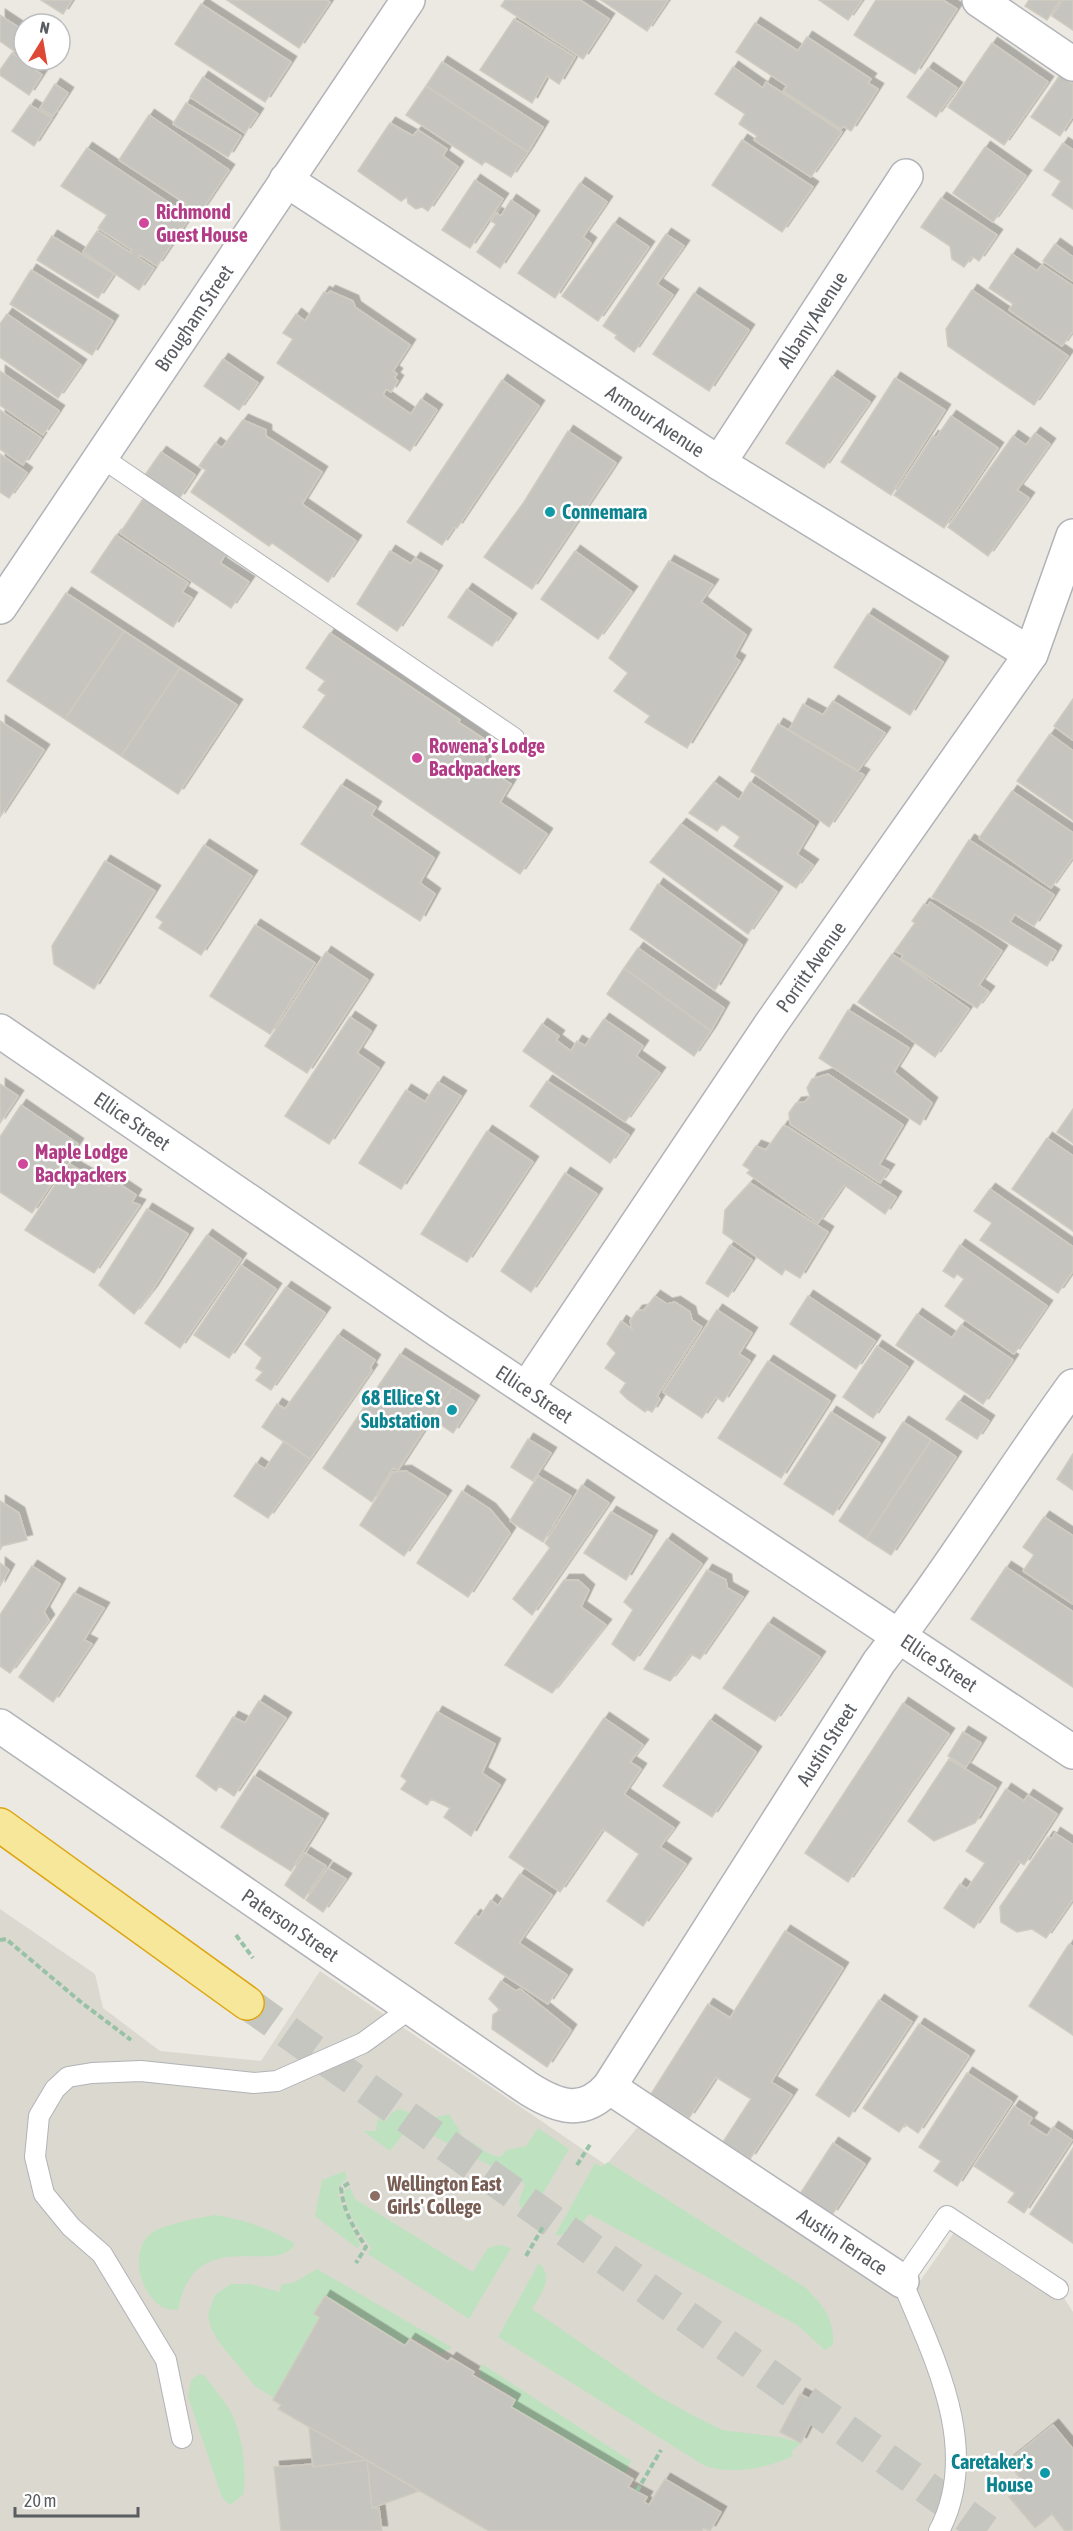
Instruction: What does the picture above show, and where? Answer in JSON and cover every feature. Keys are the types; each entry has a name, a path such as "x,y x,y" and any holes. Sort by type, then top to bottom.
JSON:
{"highway":[{"path":"0,1825 247,2003"}],"street":[{"name":"Brougham Street","path":"0,607 10,571 101,457 408,0"},
{"path":"979,0 1073,64"},
{"name":"Albany Avenue","path":"719,463 906,176"},
{"name":"Armour Avenue","path":"286,180 719,463 1031,654"},
{"name":"Porritt Avenue","path":"527,1388 771,1024 1031,654 1073,536"},
{"name":"Ellice Street","path":"0,1030 527,1388 1073,1752"},
{"name":"Austin Street","path":"598,2096 879,1662 900,1636 1073,1386"},
{"name":"Paterson Street","path":"0,1726 543,2098 563,2105 598,2096"},
{"name":"Austin Terrace","path":"598,2096 902,2281"}],"lane":[{"path":"101,457 514,738"},
{"path":"182,2438 166,2360 102,2254 71,2227 44,2194 35,2157 39,2116 55,2089 68,2077 92,2073 141,2071 254,2083 277,2081 363,2043 411,2008"},
{"name":"Austin Terrace","path":"902,2281 947,2217 1058,2289"},
{"path":"902,2281 942,2375 955,2434 954,2495 939,2531"}],"path":[{"path":"0,1940 6,1939 118,2031"},
{"path":"577,2165 593,2139"},
{"path":"349,2183 341,2188 342,2195 351,2222 366,2247 356,2262"},
{"path":"526,2256 543,2227"},
{"path":"637,2491 661,2450"}],"shaded area":[{"name":"Wellington East Girls' College","path":"0,1909 95,1974 103,2008 160,2051 261,2061 320,1971 606,2165 642,2122 887,2289 918,2284 958,2227 1064,2298 1073,2312 1073,2531 0,2531"}],"green space":[{"path":"400,2109 416,2115 426,2113 434,2118 449,2114 461,2133 460,2137 500,2157 507,2150 526,2146 538,2128 569,2149 528,2219 523,2215 519,2201 525,2184 411,2124 390,2151 363,2131 376,2131 378,2116 381,2121 386,2121 391,2113"},
{"path":"608,2162 806,2288 830,2320 833,2345 825,2350 797,2325 589,2214 571,2233 555,2235 595,2163 601,2167"},
{"path":"345,2171 347,2178 338,2188 339,2198 360,2245 357,2248 315,2216 322,2180"},
{"path":"350,2187 355,2199 473,2272 488,2248 500,2245 511,2248 469,2319 368,2254 371,2248 354,2221 345,2199 344,2191"},
{"path":"215,2215 257,2225 295,2244 285,2253 271,2256 235,2256 217,2259 201,2267 187,2283 178,2310 164,2308 149,2294 140,2274 139,2263 143,2243 149,2235 162,2228"},
{"path":"539,2263 544,2269 546,2280 532,2309 658,2396 722,2430 779,2437 801,2443 791,2452 793,2456 750,2469 727,2470 705,2466 498,2337"},
{"path":"317,2269 451,2347 443,2354 411,2337 405,2346 325,2296 315,2314 320,2317 274,2398 255,2386 218,2341 211,2328 208,2314 215,2295 231,2284 250,2284 280,2292 281,2285 295,2282"},
{"path":"482,2364 631,2461 625,2474 511,2407 515,2400 511,2395 479,2376"},
{"path":"200,2374 204,2375 229,2409 240,2438 244,2468 243,2495 230,2505 222,2497 188,2397 191,2380"}],"building":[{"path":"41,0 72,0 64,12 60,12"},
{"path":"227,0 326,0 330,2 299,48"},
{"path":"505,0 580,0 609,19 583,59 501,6"},
{"path":"601,0 668,0 647,31"},
{"path":"819,0 862,0 848,20"},
{"path":"876,0 943,0 957,9 915,74 854,35"},
{"path":"1029,0 1060,0 1047,20 1025,6"},
{"path":"1063,0 1073,0 1073,30 1052,16"},
{"path":"201,4 291,62 265,102 175,44"},
{"path":"0,15 12,23 12,50 0,41"},
{"path":"514,19 575,57 559,84 547,76 532,103 480,70"},
{"path":"755,23 798,51 807,37 871,79 868,83 878,89 851,131 843,126 841,129 783,91 787,86 736,52"},
{"path":"992,43 1048,82 1004,145 948,107"},
{"path":"12,53 12,72 38,72 42,75 29,95 0,75 0,70"},
{"path":"442,62 543,127 528,152 426,86"},
{"path":"733,67 763,88 766,82 842,132 811,177 754,140 757,136 739,124 745,114 715,94"},
{"path":"928,68 957,88 936,117 907,97"},
{"path":"1060,75 1073,84 1073,116 1060,136 1031,117"},
{"path":"203,77 258,114 245,133 190,97"},
{"path":"55,84 68,93 53,116 40,108"},
{"path":"426,86 528,152 511,177 485,161 482,165 406,115"},
{"path":"186,103 241,136 228,157 173,124"},
{"path":"30,105 52,118 34,146 12,131"},
{"path":"149,115 229,170 200,213 119,160"},
{"path":"390,123 413,136 418,130 447,149 443,156 458,167 428,211 422,207 416,209 408,203 407,197 401,201 358,171"},
{"path":"742,140 813,187 782,232 712,185"},
{"path":"1063,143 1073,150 1073,209 1052,195 1061,181 1044,170"},
{"path":"985,147 1026,176 993,222 953,193"},
{"name":"Richmond Guest House","path":"87,148 190,217 157,266 140,255 139,258 154,268 139,290 83,252 97,231 131,253 132,250 98,228 107,215 61,186"},
{"path":"475,180 503,199 470,248 442,230"},
{"path":"580,183 607,202 583,237 591,243 555,298 518,273"},
{"path":"941,198 997,235 979,261 972,256 964,267 952,259 950,246 921,227"},
{"path":"511,200 534,216 500,268 477,252 496,224 491,221 496,213 501,216"},
{"path":"614,223 649,247 598,321 562,296"},
{"path":"666,234 684,246 657,284 673,295 634,352 615,338 617,335 603,326"},
{"path":"52,236 114,274 98,298 37,260"},
{"path":"1055,244 1073,257 1073,281 1043,261"},
{"path":"1012,254 1037,271 1042,265 1073,286 1073,331 1062,346 1009,310 1013,304 989,288"},
{"path":"31,270 113,321 92,355 10,304"},
{"path":"972,290 1068,356 1034,405 948,346 946,329"},
{"path":"330,291 353,301 355,307 410,345 393,371 397,374 394,378 398,381 391,392 386,389 383,395 411,414 421,399 437,410 410,451 277,363 293,339 283,333 296,314 305,321 324,292 328,294"},
{"path":"694,293 749,330 709,391 653,354"},
{"path":"7,314 81,365 58,398 0,357 0,324"},
{"path":"223,359 258,383 239,410 204,386"},
{"path":"0,371 59,411 43,435 0,405"},
{"path":"832,376 870,402 824,468 786,443"},
{"path":"895,378 945,410 891,495 841,462"},
{"path":"502,380 539,406 457,528 454,527 442,545 407,522"},
{"path":"0,410 41,438 23,465 0,449"},
{"path":"951,416 998,448 944,528 894,495 933,436 936,438"},
{"path":"243,420 266,430 266,436 322,472 302,504 356,541 328,582 272,543 269,546 191,492 206,470 199,466 215,443 222,448"},
{"name":"Connemara","path":"568,431 616,463 532,589 484,557 524,502"},
{"path":"1035,433 1050,444 1017,490 1029,498 988,556 948,527 1013,436 1026,445"},
{"path":"161,452 195,475 179,499 145,475"},
{"path":"0,454 27,473 9,498 0,492"},
{"path":"145,496 227,552 220,563 249,582 231,608 120,533"},
{"path":"116,535 188,583 182,592 192,598 173,627 91,572"},
{"path":"390,551 411,564 415,558 437,571 397,631 357,604"},
{"path":"575,551 632,592 598,639 541,599"},
{"path":"669,561 713,585 701,602 746,635 734,657 740,661 687,748 645,722 650,716 614,691 628,673 609,658"},
{"path":"467,589 511,619 492,646 448,617"},
{"path":"66,593 124,631 65,719 7,681"},
{"path":"868,614 943,662 910,715 834,667"},
{"path":"124,631 180,668 121,756 65,719"},
{"name":"Rowena's Lodge Backpackers","path":"330,633 460,720 458,722 487,741 482,748 487,769 511,784 500,802 547,834 520,874 303,727 326,695 318,690 325,681 306,668"},
{"path":"180,668 237,705 178,794 121,756"},
{"path":"1073,699 1073,740 1054,726"},
{"path":"833,701 885,733 858,771 789,730 803,704 823,715"},
{"path":"0,721 44,750 0,817"},
{"path":"778,724 864,775 829,827 751,771"},
{"path":"1050,734 1073,751 1073,820 1017,781"},
{"path":"714,782 739,800 750,782 814,826 797,854 813,865 796,888 734,846 740,837 722,824 717,831 689,813"},
{"path":"341,785 376,807 371,815 434,858 420,883 435,894 420,921 301,844"},
{"path":"1012,791 1073,833 1073,857 1051,888 979,838"},
{"path":"681,824 777,892 748,934 650,862"},
{"path":"969,840 1054,895 1034,926 1015,914 1010,922 1056,951 1047,966 932,897"},
{"path":"204,845 252,876 201,955 159,928 163,922 156,917"},
{"path":"105,861 155,891 94,989 54,964 52,946"},
{"path":"658,884 742,945 715,990 630,929"},
{"path":"930,902 1002,951 979,985 989,992 977,1008 901,959 903,955 895,951 915,923 912,921 924,904 928,906"},
{"path":"255,925 315,963 270,1034 210,996"},
{"path":"638,948 724,1008 711,1031 624,968"},
{"path":"326,952 368,980 307,1073 265,1046"},
{"path":"892,954 969,1009 935,1057 858,1002"},
{"path":"624,968 711,1031 694,1056 607,994"},
{"path":"848,1010 909,1048 894,1072 932,1103 920,1125 819,1058"},
{"path":"350,1017 371,1031 357,1053 379,1068 329,1144 285,1116"},
{"path":"604,1019 643,1046 636,1056 660,1073 625,1122 523,1051 542,1024 559,1036 556,1040 571,1051 577,1041 585,1046"},
{"path":"828,1074 903,1125 879,1165 889,1170 880,1183 790,1124 789,1113 796,1103 805,1102 810,1096 807,1088 812,1079"},
{"path":"547,1081 629,1135 610,1163 530,1106"},
{"path":"438,1082 461,1096 401,1189 359,1163 406,1090 425,1102"},
{"path":"0,1084 18,1096 0,1123"},
{"path":"21,1105 78,1144 32,1213 0,1192 0,1137"},
{"path":"1073,1109 1073,1143 1057,1132"},
{"path":"783,1126 788,1127 896,1197 885,1214 844,1185 818,1223 747,1173 750,1170 743,1165 756,1146 766,1150"},
{"path":"487,1131 533,1162 467,1262 421,1234"},
{"path":"1047,1138 1073,1156 1073,1231 1012,1189"},
{"path":"69,1164 110,1187 115,1181 136,1195 132,1202 140,1205 94,1273 25,1230"},
{"path":"565,1173 597,1194 531,1292 501,1271"},
{"path":"750,1183 828,1232 800,1278 785,1269 782,1275 723,1233 725,1210"},
{"path":"990,1189 1073,1247 1073,1271 1058,1293 980,1240 992,1223 974,1211"},
{"path":"147,1209 188,1234 152,1291 134,1314 99,1285"},
{"path":"207,1235 241,1259 180,1348 145,1323"},
{"path":"730,1245 752,1260 728,1297 706,1283"},
{"path":"960,1245 1047,1306 1014,1354 945,1306 964,1279 957,1274 954,1278 943,1271"},
{"path":"241,1265 276,1289 229,1358 194,1335"},
{"path":"286,1287 325,1313 271,1390 256,1380 263,1372 256,1368 262,1358 245,1344"},
{"path":"655,1296 667,1304 675,1302 690,1312 692,1320 702,1327 657,1396 660,1399 652,1412 647,1409 645,1412 620,1392 626,1383 605,1368 616,1353 607,1344 621,1321 632,1329 630,1321 637,1311 644,1310"},
{"path":"808,1296 875,1341 856,1369 790,1324"},
{"path":"717,1310 752,1333 739,1354 750,1361 723,1402 716,1397 702,1418 663,1392"},
{"path":"917,1314 952,1338 961,1325 1013,1360 983,1404 896,1345"},
{"path":"338,1335 375,1360 370,1368 372,1370 310,1459 262,1427 277,1404 285,1409"},
{"path":"877,1346 908,1367 873,1418 843,1397"},
{"path":"400,1354 452,1387 398,1470 393,1468 372,1502 323,1468"},
{"path":"768,1361 830,1401 781,1478 718,1438"},
{"name":"68 Ellice St Substation","path":"452,1387 474,1401 453,1433 431,1418"},
{"path":"959,1401 989,1421 977,1439 946,1419"},
{"path":"831,1412 880,1443 833,1515 784,1484"},
{"path":"903,1422 931,1440 866,1539 839,1521"},
{"path":"528,1439 551,1453 533,1481 511,1467"},
{"path":"931,1440 956,1457 891,1555 866,1539"},
{"path":"284,1441 310,1459 268,1518 234,1496 256,1463 265,1469"},
{"path":"1073,1454 1073,1490 1057,1479"},
{"path":"406,1471 446,1496 404,1556 360,1525 393,1472"},
{"path":"538,1476 571,1496 543,1542 510,1521"},
{"path":"582,1485 609,1503 532,1615 513,1599 550,1548 545,1543"},
{"path":"462,1491 490,1509 510,1533 468,1597 417,1563"},
{"path":"0,1501 19,1513 27,1540 2,1546 0,1550"},
{"path":"611,1512 652,1536 626,1580 584,1553"},
{"path":"1044,1517 1073,1536 1073,1604 1023,1571 1034,1555 1023,1547"},
{"path":"667,1539 702,1564 634,1661 612,1644 633,1610 624,1602"},
{"path":"0,1563 9,1570 0,1586"},
{"path":"32,1566 60,1584 44,1612 49,1620 10,1673 0,1666 0,1615"},
{"path":"1006,1567 1073,1612 1073,1687 971,1619"},
{"path":"707,1570 726,1580 727,1588 743,1597 700,1659 691,1654 670,1681 644,1669"},
{"path":"564,1580 578,1580 589,1590 581,1607 606,1625 552,1693 505,1665"},
{"path":"74,1593 104,1608 84,1640 92,1644 53,1702 19,1677"},
{"path":"768,1623 820,1657 775,1721 723,1688"},
{"path":"259,1701 286,1718 234,1796 219,1786 216,1791 196,1776 233,1717 245,1723"},
{"path":"903,1703 949,1734 848,1882 805,1853"},
{"path":"437,1712 495,1744 482,1773 500,1785 471,1836 444,1817 450,1808 431,1799 427,1805 401,1789 407,1781 401,1776"},
{"path":"604,1718 643,1745 630,1762 641,1769 624,1794 674,1828 660,1847 686,1864 643,1926 607,1901 639,1854 603,1829 560,1892 509,1857"},
{"path":"710,1720 756,1752 712,1817 663,1786"},
{"path":"963,1732 981,1743 966,1767 948,1756"},
{"path":"949,1759 996,1788 975,1823 934,1841 908,1821"},
{"path":"254,1776 323,1819 291,1871 221,1827"},
{"path":"1006,1789 1024,1801 1028,1795 1057,1814 1024,1865 1019,1861 974,1928 944,1908 960,1884 967,1889 985,1863 966,1851"},
{"path":"1055,1833 1073,1845 1073,1899 1046,1938 1032,1929 1017,1932 1001,1922 1000,1907 1048,1837 1052,1839"},
{"path":"305,1853 326,1866 304,1899 285,1885"},
{"path":"328,1868 346,1879 323,1912 306,1900"},
{"path":"520,1874 552,1895 519,1943 567,1975 548,2004 455,1943 475,1915 479,1918 491,1900 498,1906"},
{"path":"785,1931 843,1968 771,2082 792,2095 750,2159 723,2142 751,2099 716,2077 689,2118 651,2094 708,2004 730,2018"},
{"path":"1069,1944 1073,1947 1073,2035 1029,2006"},
{"path":"501,1981 516,1991 520,1989 571,2030 547,2067 492,2029 493,2015 500,2010 489,1999"},
{"path":"879,2000 912,2022 849,2117 816,2095"},
{"path":"919,2024 969,2056 918,2133 905,2124 899,2132 863,2108"},
{"path":"967,2073 1012,2102 957,2186 934,2171 941,2161 919,2147"},
{"path":"1014,2106 1032,2118 1028,2124 1047,2136 1053,2127 1072,2140 1024,2213 1008,2202 1015,2193 974,2166"},
{"path":"833,2143 865,2164 832,2215 800,2194"},
{"path":"1073,2148 1073,2243 1030,2214"},
{"path":"325,2296 405,2346 410,2339 448,2362 451,2358 474,2372 472,2375 515,2400 511,2407 633,2479 628,2487 647,2497 644,2502 649,2505 665,2479 721,2512 710,2531 703,2528 702,2531 489,2531 278,2409 281,2405 273,2400 320,2317 314,2314"},
{"path":"800,2394 820,2404 801,2443 780,2432"},
{"name":"Caretaker's House","path":"1053,2425 1073,2449 1073,2529 1070,2531 1065,2531 1052,2514 1035,2528 1009,2497 1026,2485 1007,2462"},
{"path":"309,2427 367,2460 313,2467"},
{"path":"367,2460 372,2508 379,2508 382,2531 281,2531 274,2467 313,2464 313,2467"},
{"path":"367,2460 419,2491 372,2508"}],"tunnel":[{"path":"247,2003 987,2531"}],"place":[{"name":"Richmond Guest House","path":"144,223"},
{"name":"Connemara","path":"550,512"},
{"name":"Rowena's Lodge Backpackers","path":"417,758"},
{"name":"Maple Lodge Backpackers","path":"23,1164"},
{"name":"68 Ellice St Substation","path":"452,1410"},
{"name":"Wellington East Girls' College","path":"375,2196"},
{"name":"Caretaker's House","path":"1045,2473"}]}
